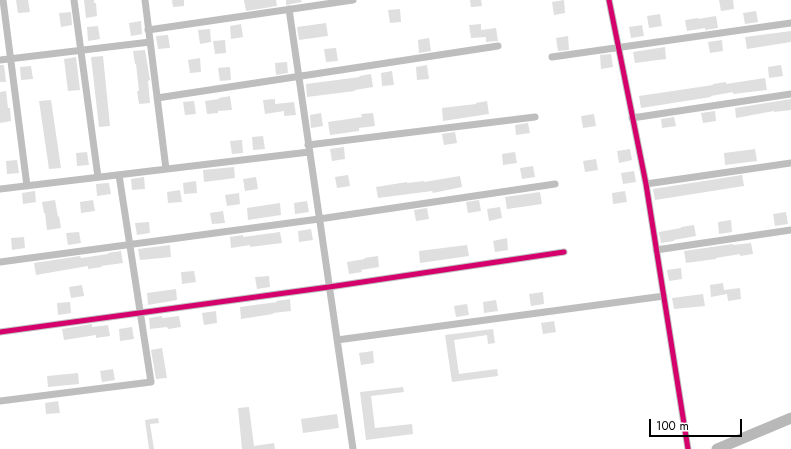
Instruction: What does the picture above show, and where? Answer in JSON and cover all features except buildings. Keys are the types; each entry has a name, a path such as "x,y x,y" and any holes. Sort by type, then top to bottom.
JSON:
{"main road":[{"path":"717,449 791,418"}],"street":[{"path":"3,0 27,186"},
{"path":"74,0 98,177"},
{"path":"145,0 166,169"},
{"path":"148,30 353,0"},
{"path":"609,0 646,184 688,449"},
{"path":"289,9 353,449"},
{"path":"552,57 791,23"},
{"path":"0,60 150,42"},
{"path":"157,98 498,46"},
{"path":"632,118 791,94"},
{"path":"0,189 166,169 535,117"},
{"path":"646,184 791,163"},
{"path":"0,401 151,382 119,175"},
{"path":"0,262 319,219 555,184"},
{"path":"656,250 791,230"},
{"path":"0,332 329,287 564,252"},
{"path":"337,340 664,296"}],"cycle path":[{"path":"609,0 646,184 688,449"},
{"path":"0,332 329,287 564,252"}]}
